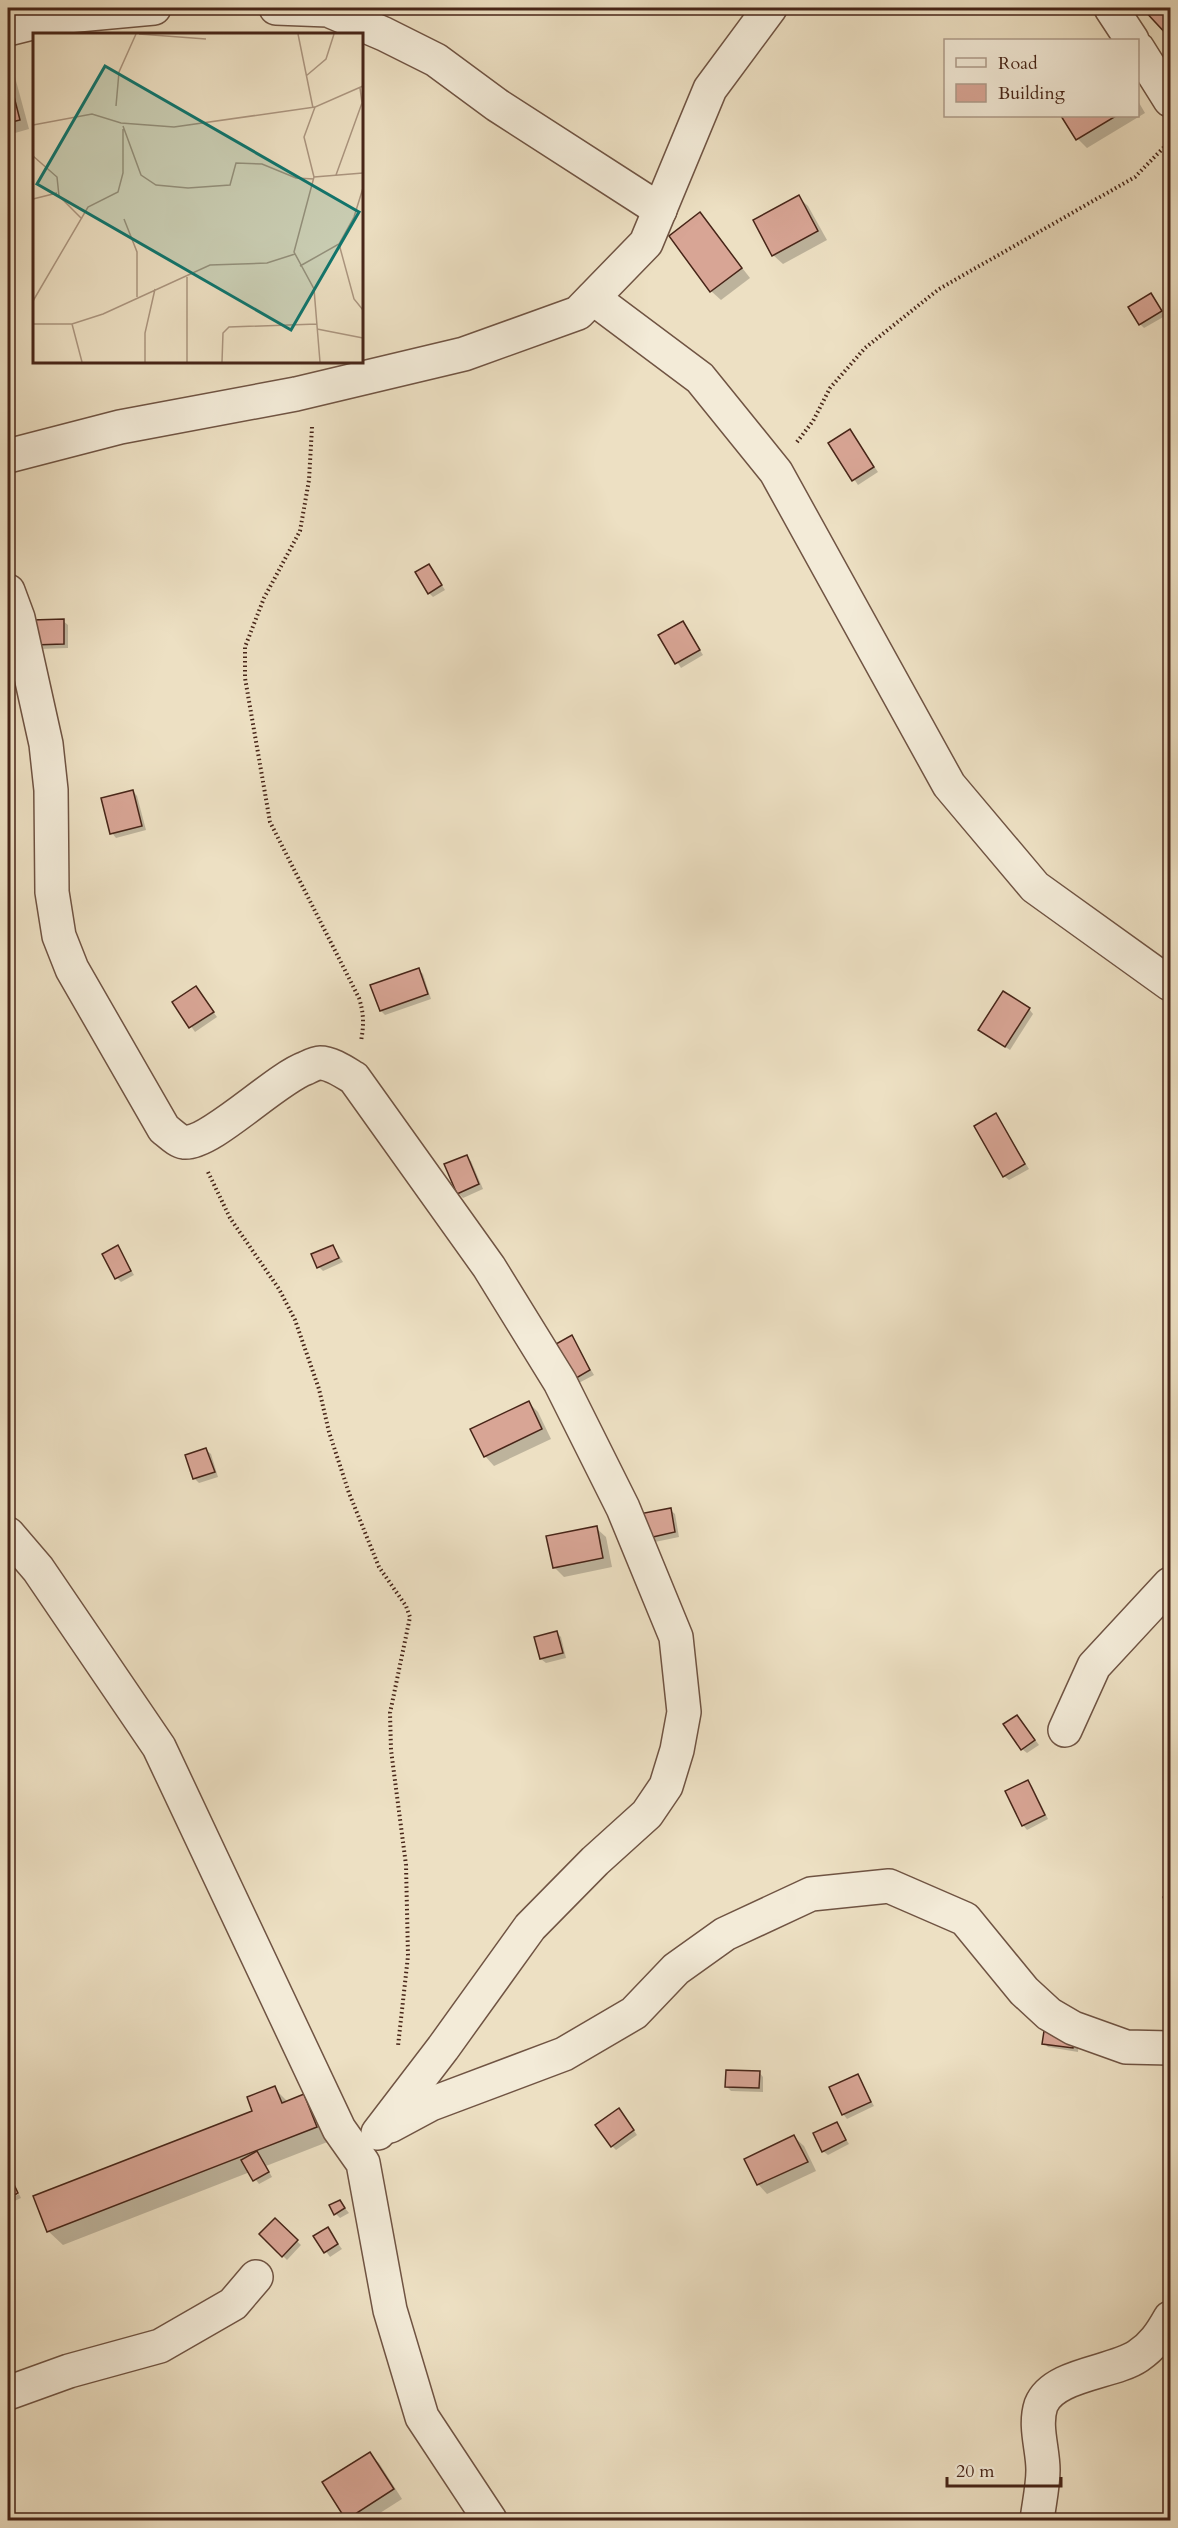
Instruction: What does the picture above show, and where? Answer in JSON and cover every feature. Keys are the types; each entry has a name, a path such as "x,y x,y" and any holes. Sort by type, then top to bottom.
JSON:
{"street":[{"path":"8,29 56,17 154,8"},
{"path":"276,8 328,9 436,60 496,105 660,210"},
{"path":"8,456 120,427 314,390 464,354 578,313 646,243 710,89 770,8"},
{"path":"1111,8 1131,39"},
{"path":"1139,52 1170,100"},
{"path":"593,298 700,378 776,472 949,785 1035,887 1170,984"},
{"path":"8,591 18,618 46,744 51,790 52,892 59,936 72,969 164,1129 181,1142 193,1142 208,1134 299,1070 319,1063 337,1068 354,1078 489,1267 560,1382 623,1508 676,1637 684,1712 677,1750 666,1786 646,1814 595,1861 530,1927 443,2048 365,2140 363,2163 390,2310 422,2417 490,2520"},
{"path":"8,1534 38,1569 159,1747 339,2129 365,2140"},
{"path":"1065,1730 1094,1666 1170,1584"},
{"path":"365,2140 431,2104 574,2048 634,2013 676,1969 725,1934 811,1894 890,1886 965,1919 1024,1991 1048,2014 1073,2028 1126,2047 1170,2048"},
{"path":"8,2392 69,2371 160,2346 233,2304 256,2277"},
{"path":"1038,2520 1043,2470 1038,2428 1041,2405 1050,2392 1080,2377 1137,2358 1166,2337"}],"path":[{"path":"776,472 813,421 830,388 865,348 939,289 1135,177 1170,141"},
{"path":"314,390 309,480 300,531 264,598 245,647 245,678 270,822 364,1013 364,1025 354,1078"},
{"path":"193,1142 230,1218 279,1289 295,1320 319,1389 329,1432 353,1503 379,1567 406,1606 410,1617 390,1713 391,1750 406,1865 408,1956 397,2049"}],"building":[{"path":"1142,8 1170,8 1170,38"},
{"path":"8,73 20,120 8,123"},
{"path":"1062,117 1114,117 1076,140"},
{"path":"799,195 818,231 772,256 753,220"},
{"path":"700,212 742,268 710,292 669,236"},
{"path":"1151,293 1162,311 1139,325 1128,307"},
{"path":"850,429 874,467 852,481 828,443"},
{"path":"429,564 442,585 428,594 415,572"},
{"path":"64,619 64,644 33,645 32,620"},
{"path":"683,621 700,650 675,664 658,635"},
{"path":"133,790 142,826 110,834 101,798"},
{"path":"419,968 428,994 380,1011 370,985"},
{"path":"196,986 214,1012 189,1028 172,1002"},
{"path":"1003,991 1030,1008 1005,1047 978,1030"},
{"path":"996,1113 1025,1164 1003,1177 974,1126"},
{"path":"467,1155 479,1184 457,1194 444,1164"},
{"path":"118,1245 131,1271 115,1279 102,1254"},
{"path":"333,1245 339,1258 317,1268 311,1254"},
{"path":"572,1335 590,1370 566,1384 547,1349"},
{"path":"529,1401 542,1429 484,1457 470,1429"},
{"path":"206,1448 215,1472 193,1479 185,1455"},
{"path":"671,1508 675,1532 644,1539 639,1514"},
{"path":"597,1526 603,1558 553,1568 546,1536"},
{"path":"557,1631 563,1653 540,1659 534,1637"},
{"path":"1017,1715 1035,1740 1021,1750 1003,1724"},
{"path":"1028,1780 1045,1815 1022,1826 1005,1791"},
{"path":"1170,1893 1170,1913 1163,1897"},
{"path":"1044,2031 1075,2035 1073,2048 1042,2044"},
{"path":"726,2070 760,2071 759,2088 725,2087"},
{"path":"858,2074 871,2102 842,2115 829,2087"},
{"path":"275,2086 282,2103 304,2094 317,2127 47,2232 33,2196 252,2111 247,2097"},
{"path":"619,2108 634,2130 611,2147 595,2125"},
{"path":"837,2122 846,2140 822,2152 813,2133"},
{"path":"794,2135 808,2162 757,2185 744,2159"},
{"path":"257,2151 269,2172 253,2181 241,2160"},
{"path":"8,2172 18,2193 8,2199"},
{"path":"340,2200 345,2208 334,2215 329,2205"},
{"path":"275,2218 298,2240 282,2257 259,2234"},
{"path":"328,2227 338,2244 324,2253 313,2236"},
{"path":"370,2452 394,2489 346,2520 322,2482"}]}
